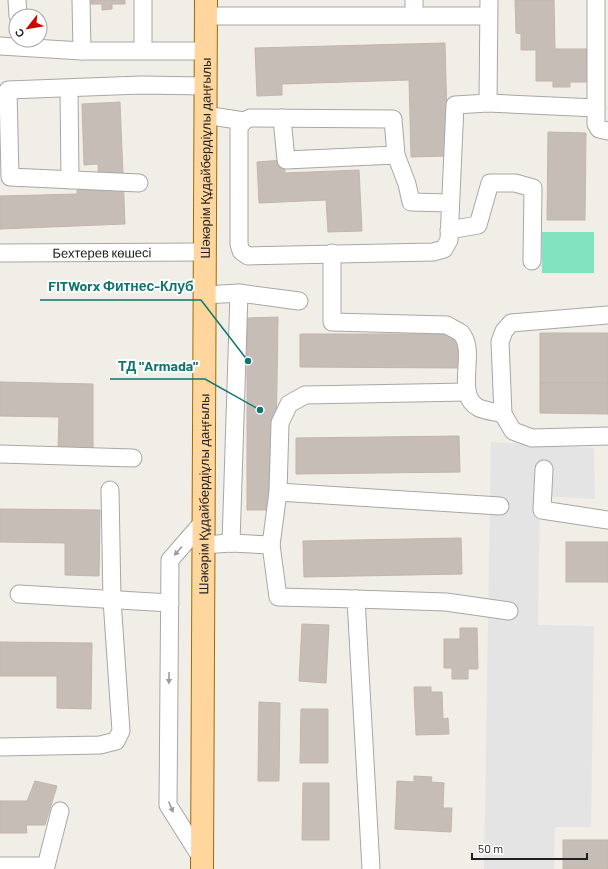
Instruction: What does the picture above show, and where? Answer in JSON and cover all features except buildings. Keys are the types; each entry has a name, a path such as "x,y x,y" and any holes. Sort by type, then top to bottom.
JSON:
{"main road":[{"name":"Шәкәрім Құдайбердіұлы даңғылы","path":"202,864 206,8"}],"street":[{"path":"82,0 82,51"},
{"path":"143,0 143,50"},
{"path":"596,0 596,124 599,129 608,131"},
{"path":"206,8 489,8 488,103"},
{"path":"48,47 82,51 205,51"},
{"path":"139,183 10,177 8,90 69,89 141,85 205,86"},
{"path":"69,89 70,180"},
{"path":"450,203 411,202 407,184 396,155 393,119 250,118 244,121 239,127 239,244 241,251 248,256 434,252 444,248 449,240 455,105 488,103 596,108"},
{"path":"205,115 244,121"},
{"path":"282,118 286,160 396,155"},
{"path":"449,230 478,225 490,183 515,183 533,188 532,261"},
{"name":"Бехтерев көшесі","path":"0,253 204,252"},
{"path":"332,254 332,322 447,325 460,332 467,342 467,392 471,401 479,408 503,414"},
{"path":"231,543 239,293"},
{"path":"204,295 239,293 299,301"},
{"path":"608,315 511,323 504,331 500,342 503,414 513,431 532,438 608,436"},
{"path":"467,392 305,395 289,404 280,423 278,492 271,545 278,598 446,602 509,611"},
{"path":"0,454 133,458"},
{"path":"544,469 542,510 608,520"},
{"path":"0,747 100,745 116,741 122,731 112,600 110,490"},
{"path":"278,492 500,506"},
{"path":"202,864 168,805 170,560 203,522"},
{"path":"203,545 231,543 271,545"},
{"path":"20,594 170,603"},
{"path":"356,599 371,869"},
{"path":"0,866 46,866 60,811"}],"green space":[{"path":"542,232 594,232 594,273 542,273"}],"shaded area":[{"path":"491,442 594,448 595,499 540,496 538,625 594,626 591,827 555,827 554,869 484,869"}],"place":[{"name":"FITWorx Фитнес-Клуб","path":"248,361"},
{"name":"ТД \"Armada\"","path":"260,410"}]}
